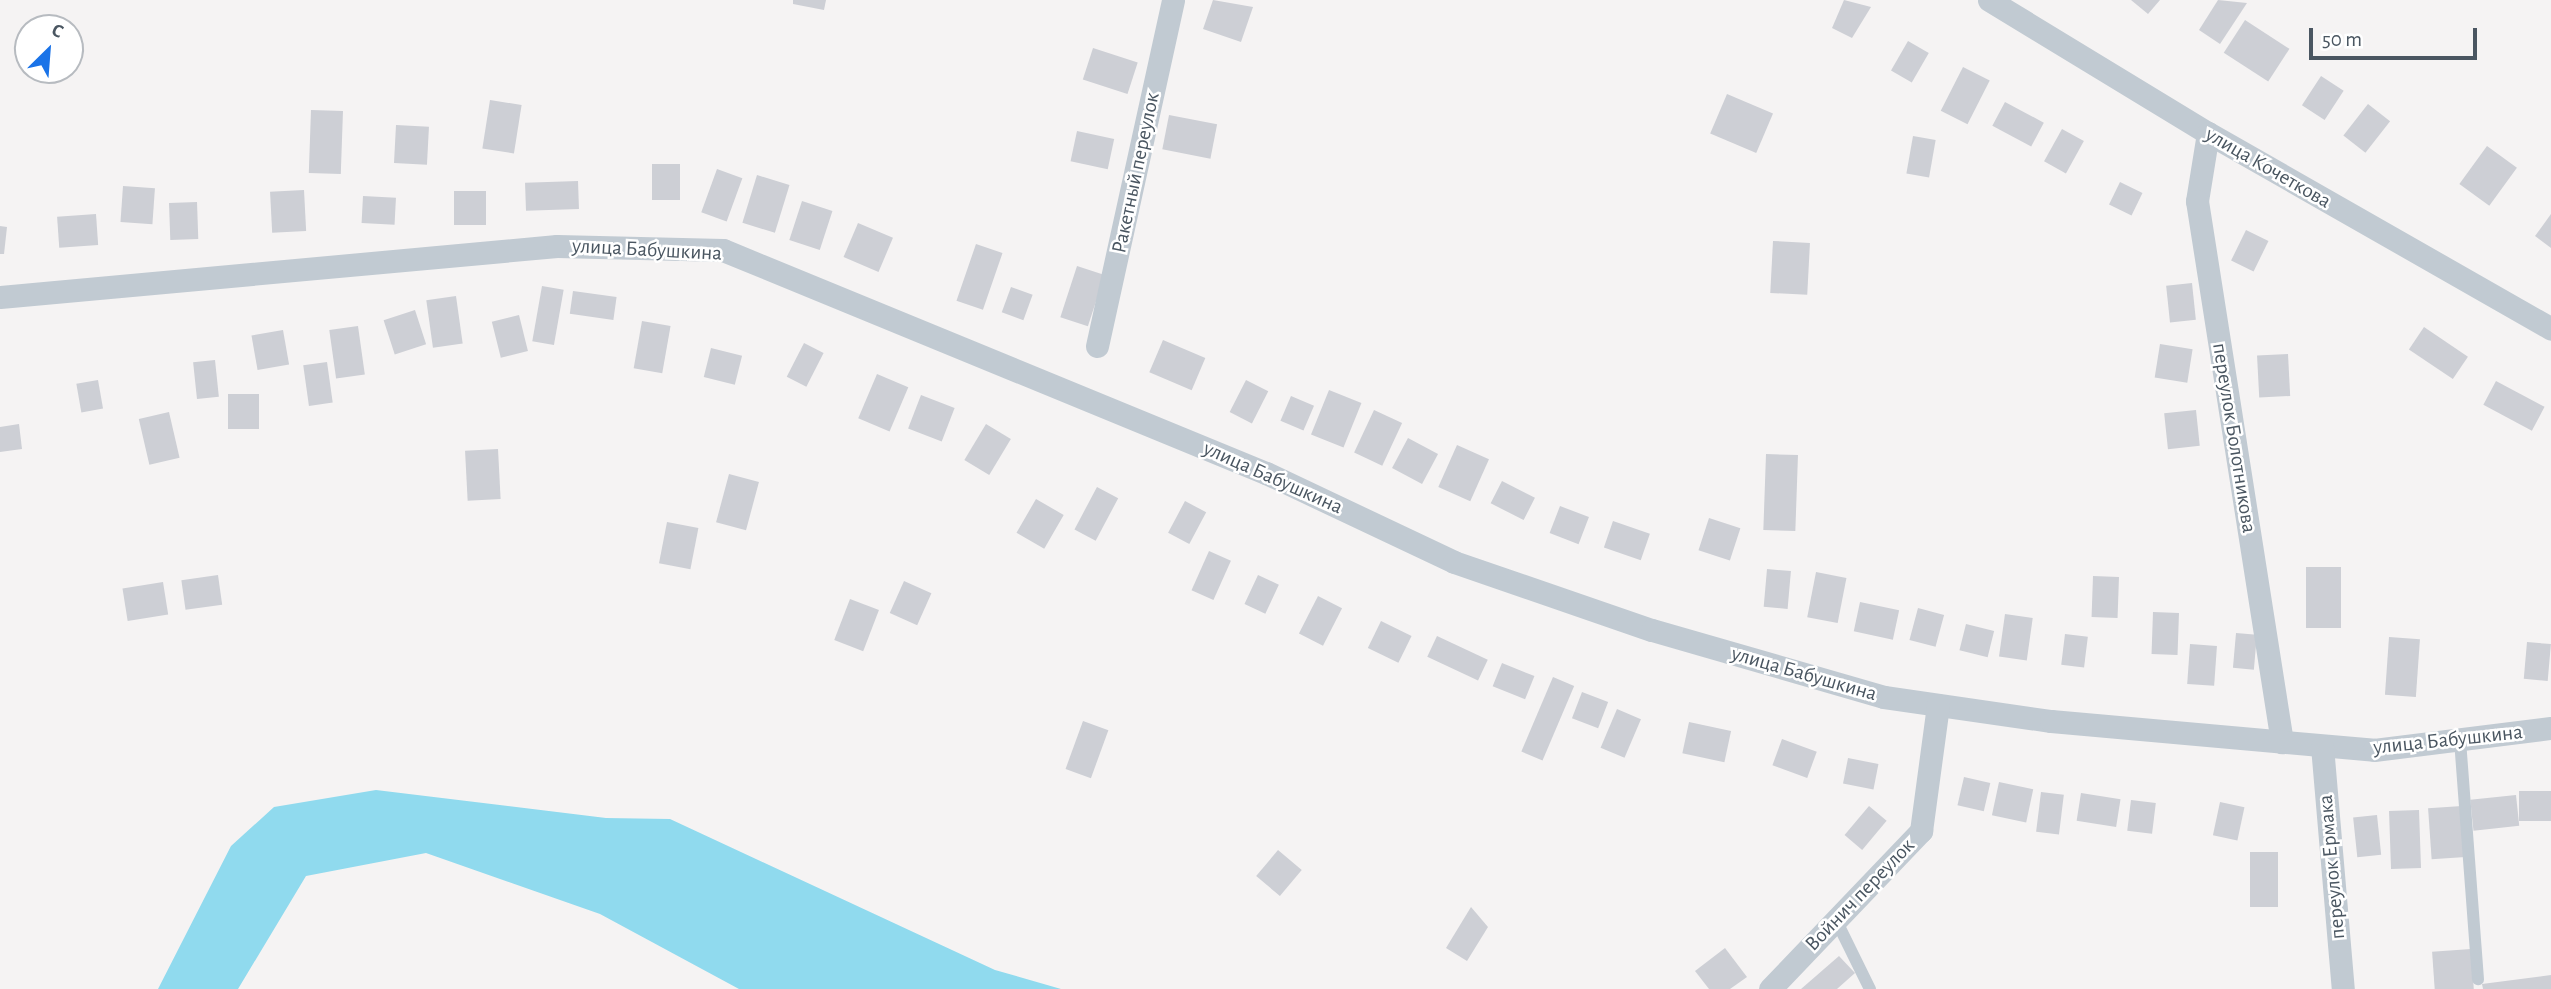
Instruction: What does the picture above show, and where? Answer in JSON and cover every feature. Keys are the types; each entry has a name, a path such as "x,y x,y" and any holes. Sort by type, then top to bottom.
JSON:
{"street":[{"name":"Ракетный переулок","path":"1097,346 1173,0"},
{"name":"улица Кочеткова","path":"1989,0 2208,134 2551,329"},
{"name":"переулок Болотникова","path":"2208,134 2197,201 2282,742"},
{"name":"улица Бабушкина","path":"0,298 557,246 723,250 1266,473 1454,562 1652,630 1884,697 2051,721 2374,750 2551,729"},
{"name":"Войнич переулок","path":"1770,989 1921,831 1938,705"},
{"name":"переулок Ермака","path":"2322,746 2343,989"}],"lane":[{"path":"2460,740 2478,979"},
{"path":"1836,920 1870,989"}],"water":[{"path":"376,790 606,818 670,819 995,970 1061,989 739,989 600,914 426,853 306,876 238,989 158,989 231,846 274,807"}],"building":[{"path":"793,0 826,0 824,10 793,4"},
{"path":"1213,0 1253,7 1241,42 1203,29"},
{"path":"1844,0 1871,7 1852,38 1832,28"},
{"path":"2131,0 2160,0 2148,14"},
{"path":"2218,0 2247,3 2220,44 2199,30"},
{"path":"2245,20 2289,49 2268,82 2224,53"},
{"path":"1908,41 1929,53 1912,82 1891,70"},
{"path":"1093,48 1138,63 1128,94 1083,79"},
{"path":"1963,67 1990,81 1967,124 1941,111"},
{"path":"2321,76 2344,91 2325,120 2302,105"},
{"path":"1727,94 1773,114 1756,153 1710,134"},
{"path":"490,100 522,105 514,153 482,148"},
{"path":"2005,102 2044,123 2031,146 1992,126"},
{"path":"2368,104 2390,121 2365,153 2343,136"},
{"path":"311,110 343,111 341,174 309,173"},
{"path":"1169,115 1217,124 1210,159 1162,149"},
{"path":"396,125 429,127 427,165 394,163"},
{"path":"2062,129 2084,141 2066,173 2044,161"},
{"path":"1077,131 1114,139 1108,169 1071,161"},
{"path":"1913,136 1936,140 1929,177 1906,173"},
{"path":"2487,146 2517,168 2489,206 2459,184"},
{"path":"652,164 680,164 680,200 652,200"},
{"path":"717,169 742,178 727,221 701,212"},
{"path":"757,175 790,185 775,233 742,223"},
{"path":"578,181 579,209 526,211 525,183"},
{"path":"2120,182 2142,193 2132,215 2109,204"},
{"path":"123,186 155,188 152,224 120,222"},
{"path":"304,190 306,231 272,233 270,192"},
{"path":"454,191 486,191 486,225 454,225"},
{"path":"363,196 396,198 395,225 362,223"},
{"path":"802,201 832,211 820,250 789,240"},
{"path":"197,202 198,239 170,240 169,203"},
{"path":"96,214 98,245 59,248 57,217"},
{"path":"2551,214 2551,248 2535,236"},
{"path":"858,223 893,238 879,272 844,257"},
{"path":"0,226 7,227 4,254 0,254"},
{"path":"2246,230 2268,241 2254,272 2231,261"},
{"path":"1773,241 1810,243 1807,295 1770,293"},
{"path":"976,244 1002,253 983,310 956,301"},
{"path":"1077,266 1105,275 1088,326 1060,317"},
{"path":"2192,283 2196,320 2170,323 2166,286"},
{"path":"542,286 564,290 554,345 532,341"},
{"path":"1011,287 1033,295 1023,320 1002,312"},
{"path":"573,291 617,297 613,320 570,314"},
{"path":"456,296 463,344 433,348 426,300"},
{"path":"415,310 426,344 395,354 384,320"},
{"path":"519,315 528,351 501,358 492,322"},
{"path":"642,321 671,326 662,373 634,368"},
{"path":"358,326 365,375 336,379 329,330"},
{"path":"2424,327 2468,357 2453,379 2409,349"},
{"path":"283,330 289,364 258,370 251,336"},
{"path":"1163,340 1205,358 1192,390 1149,372"},
{"path":"804,343 824,353 806,387 787,377"},
{"path":"2160,344 2193,349 2187,383 2155,378"},
{"path":"711,348 742,356 735,385 704,377"},
{"path":"2288,354 2290,396 2259,398 2257,356"},
{"path":"215,360 219,397 197,399 193,362"},
{"path":"327,362 333,403 309,406 303,365"},
{"path":"877,374 908,387 890,431 858,418"},
{"path":"98,380 103,409 81,412 76,384"},
{"path":"1246,380 1268,391 1252,423 1230,412"},
{"path":"2496,381 2545,407 2532,431 2483,405"},
{"path":"1329,390 1361,403 1343,448 1311,435"},
{"path":"228,394 259,394 259,429 228,429"},
{"path":"921,395 955,408 942,442 908,429"},
{"path":"1291,396 1314,406 1303,431 1280,421"},
{"path":"1374,410 1402,423 1382,466 1354,453"},
{"path":"2196,410 2200,446 2168,449 2164,413"},
{"path":"169,412 180,458 149,465 139,419"},
{"path":"19,424 22,449 0,452 0,427"},
{"path":"986,424 1011,439 989,475 964,460"},
{"path":"1408,438 1438,454 1422,484 1392,468"},
{"path":"1457,445 1489,459 1470,501 1438,487"},
{"path":"498,449 501,499 468,501 465,451"},
{"path":"1766,454 1798,455 1795,531 1763,530"},
{"path":"729,474 759,482 746,530 716,522"},
{"path":"1502,481 1535,498 1524,520 1491,503"},
{"path":"1097,487 1118,498 1096,541 1074,529"},
{"path":"1036,499 1064,515 1044,549 1017,533"},
{"path":"1185,501 1206,512 1189,544 1168,533"},
{"path":"1560,506 1589,517 1579,544 1550,533"},
{"path":"1709,518 1740,528 1730,561 1698,550"},
{"path":"1613,521 1650,534 1641,560 1604,547"},
{"path":"667,522 698,528 690,569 659,563"},
{"path":"1209,551 1231,561 1213,600 1192,590"},
{"path":"2306,567 2341,567 2341,628 2306,628"},
{"path":"1767,569 1791,571 1788,609 1764,607"},
{"path":"1816,572 1846,578 1838,623 1807,617"},
{"path":"218,575 222,605 186,610 181,580"},
{"path":"1258,575 1279,585 1265,614 1244,604"},
{"path":"2093,576 2119,577 2118,618 2092,617"},
{"path":"904,581 931,593 917,625 890,613"},
{"path":"163,582 168,615 128,621 123,588"},
{"path":"1318,596 1342,608 1323,646 1299,633"},
{"path":"850,599 879,610 863,651 834,640"},
{"path":"1860,602 1899,610 1893,640 1854,631"},
{"path":"1918,608 1944,615 1936,647 1909,640"},
{"path":"2153,612 2179,613 2178,655 2152,654"},
{"path":"2005,614 2033,618 2027,660 1999,657"},
{"path":"1381,621 1412,636 1398,663 1368,648"},
{"path":"1966,624 1994,631 1988,657 1959,650"},
{"path":"2236,633 2257,635 2254,670 2233,668"},
{"path":"2065,634 2088,637 2084,668 2061,665"},
{"path":"1437,636 1488,660 1478,681 1427,657"},
{"path":"2389,637 2420,639 2416,697 2385,695"},
{"path":"2527,642 2551,644 2548,681 2524,679"},
{"path":"2190,644 2217,646 2214,686 2187,684"},
{"path":"1502,663 1534,676 1525,699 1493,686"},
{"path":"1553,677 1574,686 1543,761 1521,752"},
{"path":"1582,692 1608,702 1598,728 1572,718"},
{"path":"1617,709 1641,719 1625,758 1601,748"},
{"path":"1083,721 1108,730 1091,778 1066,769"},
{"path":"1689,722 1731,731 1724,762 1682,753"},
{"path":"1782,739 1817,752 1807,778 1772,765"},
{"path":"1848,758 1878,764 1873,789 1843,784"},
{"path":"1964,777 1990,783 1984,811 1957,805"},
{"path":"1999,782 2033,789 2026,823 1992,815"},
{"path":"2519,791 2551,791 2551,821 2519,821"},
{"path":"2041,792 2064,795 2059,835 2036,832"},
{"path":"2081,793 2121,799 2116,827 2077,821"},
{"path":"2516,795 2519,826 2473,831 2470,800"},
{"path":"2131,800 2156,803 2152,834 2127,831"},
{"path":"2220,802 2244,807 2237,840 2213,835"},
{"path":"1869,806 1887,821 1862,850 1845,835"},
{"path":"2462,806 2466,857 2432,859 2428,808"},
{"path":"2419,810 2421,868 2391,869 2389,811"},
{"path":"2377,815 2381,855 2357,857 2353,818"},
{"path":"1278,850 1302,870 1280,896 1256,876"},
{"path":"2250,852 2278,852 2278,907 2250,907"},
{"path":"1471,907 1488,927 1467,961 1446,948"},
{"path":"1725,948 1747,977 1730,989 1709,989 1695,971"},
{"path":"2471,949 2474,989 2435,989 2432,952"},
{"path":"1839,956 1855,973 1837,989 1801,989"},
{"path":"2551,975 2551,989 2483,989 2482,984"}]}
